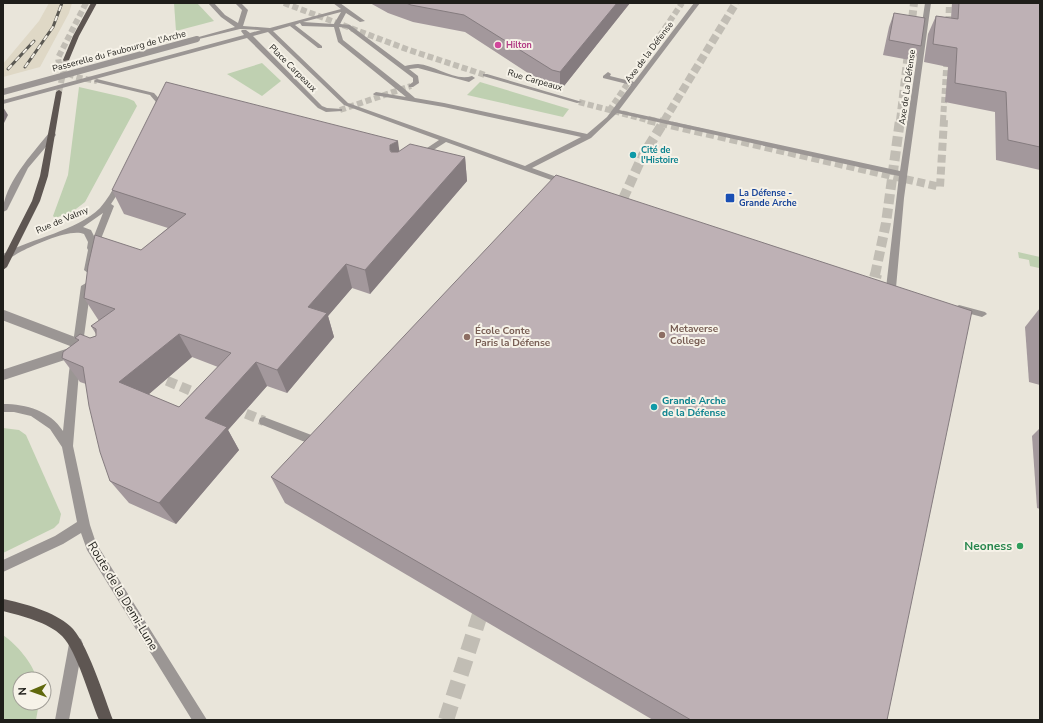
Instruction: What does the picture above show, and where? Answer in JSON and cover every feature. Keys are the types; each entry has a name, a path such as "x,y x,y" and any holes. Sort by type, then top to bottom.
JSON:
{"main road":[{"path":"66,60 76,36 94,3"},
{"path":"3,267 6,257 25,226 36,201 44,176 59,92"},
{"path":"3,605 16,608 50,621 66,631 76,644 106,720"}],"street":[{"path":"211,3 223,16 240,27 291,24 348,26 416,77 416,83 411,86"},
{"path":"238,3 245,10 240,27"},
{"path":"336,3 362,21"},
{"name":"Axe de la Défense","path":"525,169 588,136 615,111 697,3"},
{"name":"Axe de La Défense","path":"902,291 887,287 928,3"},
{"path":"3,102 248,34 346,9"},
{"path":"346,9 336,25 340,41 399,87 413,100"},
{"path":"291,24 320,47"},
{"name":"Place Carpeaux","path":"240,27 268,29 293,55 346,104 446,139"},
{"name":"Place Carpeaux","path":"240,27 320,107 326,110 340,110"},
{"name":"Passerelle du Faubourg de l'Arche","path":"3,92 240,27"},
{"path":"407,70 418,66 458,78 469,80 472,78"},
{"path":"407,70 418,72"},
{"name":"Rue Carpeaux","path":"486,75 579,102"},
{"path":"613,77 636,84"},
{"path":"449,84 458,78"},
{"path":"97,81 146,92 156,97 158,107 151,120"},
{"path":"376,94 444,105 588,136"},
{"path":"615,111 904,174"},
{"path":"3,210 25,167 52,135"},
{"path":"416,160 446,139 576,187"},
{"name":"Rue de Valmy","path":"6,257 25,246 65,231 95,217 108,206 124,176"},
{"path":"91,254 114,197"},
{"path":"65,231 76,229 88,232 92,242 74,372 67,446"},
{"path":"952,306 982,314"},
{"path":"3,315 90,349 3,375"},
{"name":"Route de la Demi-Lune","path":"3,408 14,408 34,412 54,426 67,446 84,525 91,546 200,720"},
{"path":"264,420 310,440"},
{"path":"3,566 59,540 84,525"},
{"path":"62,720 76,644"}],"shaded area":[{"path":"49,3 72,3 69,13 40,67 3,77 3,64 39,21"}],"green space":[{"path":"174,3 197,3 214,21 176,31"},
{"path":"262,63 281,81 262,96 227,74"},
{"path":"480,82 569,109 563,117 467,95"},
{"path":"79,87 127,98 134,101 137,106 85,202 72,212 55,218 53,216 68,175"},
{"path":"1018,252 1040,257 1040,272 1039,268 1030,266 1029,260 1019,258"},
{"path":"3,428 19,430 26,435 61,514 59,523 54,528 3,553"},
{"path":"3,635 23,654 34,671 12,671 12,711 38,711 36,720 3,720"}],"building":[{"path":"406,3 617,3 560,72 552,70 464,15"},
{"path":"959,3 1040,3 1040,147 1008,140 1006,92 955,83 957,48 933,44 936,16 958,19"},
{"path":"894,13 925,18 921,46 889,40"},
{"path":"166,82 398,141 390,145 391,152 398,152 410,144 465,157 365,270 346,264 308,307 327,313 277,370 256,362 205,418 227,427 159,503 110,481 100,452 89,406 83,367 62,358 63,352 79,340 75,338 80,334 90,338 96,336 96,329 91,326 115,309 84,298 88,266 95,235 141,250 186,214 112,190","holes":["179,334 231,353 179,407 119,382"]},
{"name":"Grande Arche de la Défense","path":"556,175 972,311 887,720 691,720 271,477"}],"tunnel":[{"path":"86,3 58,58 60,64 67,73 73,76 97,81"},
{"path":"284,3 409,50 485,75"},
{"path":"610,110 682,3"},
{"path":"664,121 736,3"},
{"path":"900,121 914,3"},
{"path":"948,31 949,3"},
{"path":"943,121 947,53"},
{"path":"59,92 66,60"},
{"path":"340,110 411,86"},
{"path":"579,102 610,110"},
{"path":"610,110 651,121"},
{"path":"648,120 940,187 944,120"},
{"path":"617,212 642,157 665,120"},
{"path":"875,275 886,223 900,120"},
{"path":"871,295 876,274"},
{"path":"153,375 206,397"},
{"path":"232,408 264,421"},
{"path":"446,720 484,602"}],"railway":[{"path":"25,67 53,27 62,3"},
{"path":"8,69 34,41"}],"place":[{"name":"Hilton","path":"498,45"},
{"name":"Cité de l'Histoire","path":"633,155"},
{"name":"La Défense - Grande Arche","path":"730,198"},
{"name":"Metaverse College","path":"662,335"},
{"name":"École Conte Paris la Défense","path":"467,337"},
{"name":"Grande Arche de la Défense","path":"654,407"},
{"name":"Neoness","path":"1020,546"}]}
